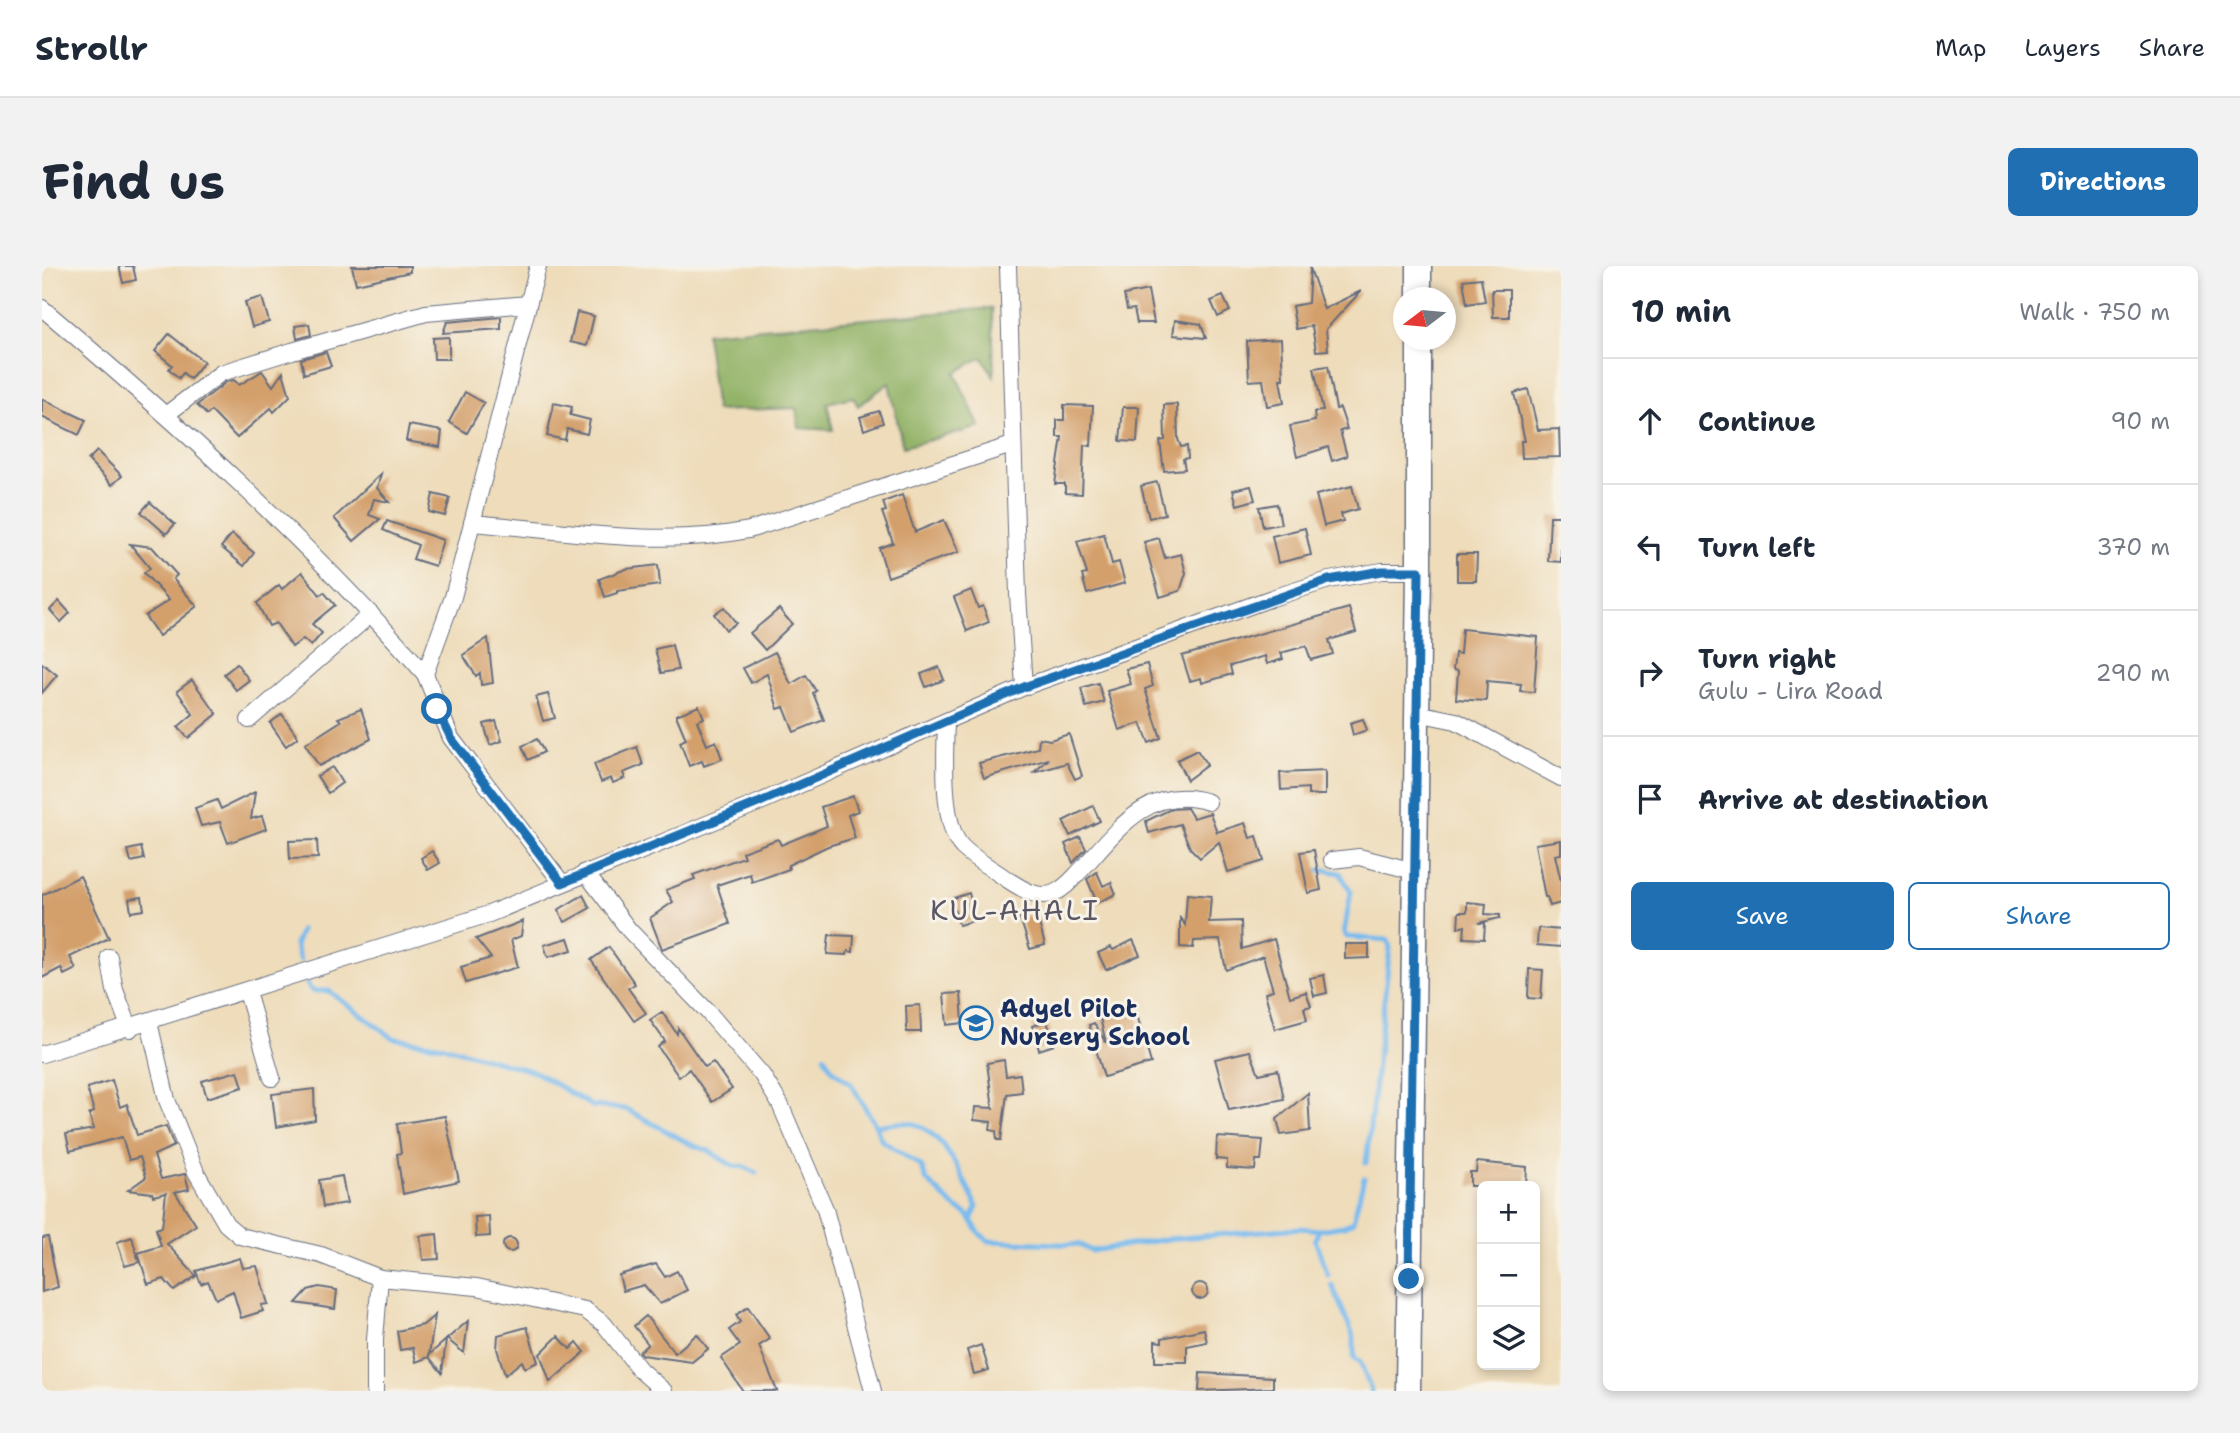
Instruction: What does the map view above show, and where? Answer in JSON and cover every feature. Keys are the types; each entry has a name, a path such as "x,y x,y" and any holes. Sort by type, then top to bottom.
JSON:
{"main road":[{"path":"1419,266 1419,287"},
{"path":"1408,1391 1419,571 1419,350"}],"street":[{"path":"425,674 453,597 538,266"},
{"path":"1008,266 1012,444 1024,687"},
{"path":"167,414 221,373 292,351 426,313 528,304"},
{"path":"42,308 167,414 371,614 425,674 451,738 562,883"},
{"path":"472,523 659,538 725,535 749,530 1012,444"},
{"path":"42,1054 432,934 562,883 1024,687 1329,580 1382,571 1419,571"},
{"path":"249,720 371,614"},
{"path":"1417,713 1456,722 1561,778"},
{"path":"946,722 944,774 950,813 960,845 1021,889 1051,894 1068,884 1122,822 1137,813 1169,799 1194,797 1208,802"},
{"path":"1339,858 1381,861 1414,871"},
{"path":"585,872 629,930 708,1012 762,1075 780,1104 825,1209 873,1391"},
{"path":"109,957 116,989 130,1029"},
{"path":"247,992 272,1077"},
{"path":"149,1023 167,1100 196,1172 226,1224 240,1236 321,1255 380,1278 477,1287 585,1310 604,1324 640,1370 664,1391"},
{"path":"375,1391 374,1339 380,1278"}],"green space":[{"path":"992,308 994,376 982,357 955,373 980,427 903,447 889,383 858,406 853,397 827,403 833,430 799,428 796,408 716,411 706,333"}],"building":[{"path":"119,266 133,266 136,280 123,283"},
{"path":"352,266 410,266 410,272 356,284"},
{"path":"1310,268 1324,309 1361,291 1326,329 1328,350 1316,351 1312,326 1296,329 1292,306 1308,303"},
{"path":"1481,278 1485,301 1467,304 1463,280"},
{"path":"1148,290 1154,323 1137,323 1134,309 1127,310 1124,295"},
{"path":"1492,290 1509,290 1509,317 1493,317"},
{"path":"1223,296 1230,311 1218,317 1211,301"},
{"path":"262,297 269,322 252,327 245,302"},
{"path":"577,312 594,316 587,346 570,342"},
{"path":"501,317 501,329 443,333 447,322"},
{"path":"1175,320 1201,324 1206,338 1173,335"},
{"path":"309,324 311,335 297,339 295,326"},
{"path":"169,334 204,362 190,379 183,373 179,378 169,369 172,365 155,351"},
{"path":"449,337 449,359 434,359 433,338"},
{"path":"1281,339 1283,379 1280,379 1284,403 1267,406 1263,380 1249,381 1247,341"},
{"path":"326,352 331,366 304,374 301,359"},
{"path":"1328,366 1336,409 1340,408 1347,429 1340,431 1347,456 1332,461 1328,447 1297,457 1290,426 1315,421 1314,412 1323,411 1314,368"},
{"path":"262,371 273,386 283,372 290,396 274,412 271,408 237,438 211,411 207,415 197,405 226,382 234,380 239,385"},
{"path":"1528,389 1538,430 1559,429 1560,457 1522,458 1521,441 1525,441 1514,393"},
{"path":"465,392 484,403 467,433 449,422"},
{"path":"42,399 86,420 79,435 42,417"},
{"path":"554,403 572,407 570,415 590,420 587,434 567,429 565,440 547,436"},
{"path":"1177,404 1178,439 1181,447 1187,446 1188,458 1183,459 1185,469 1164,471 1160,441 1165,440 1164,405"},
{"path":"1064,405 1093,406 1091,446 1084,445 1082,494 1065,493 1065,484 1055,484 1062,437 1057,437 1057,420 1064,420"},
{"path":"1123,407 1139,407 1137,442 1120,441"},
{"path":"879,411 883,423 864,430 860,417"},
{"path":"409,425 442,431 440,447 406,441"},
{"path":"97,451 122,476 112,485 88,460"},
{"path":"381,474 377,488 389,502 374,499 369,515 380,519 354,541 334,518"},
{"path":"1157,482 1165,514 1149,518 1141,486"},
{"path":"1251,486 1255,500 1237,505 1233,490"},
{"path":"1352,486 1358,509 1341,514 1343,521 1324,526 1316,495"},
{"path":"433,494 450,498 445,516 429,512"},
{"path":"902,495 915,532 944,520 959,552 888,577 879,548 893,543 882,512 886,511 883,502"},
{"path":"150,502 175,524 166,534 141,512"},
{"path":"1277,504 1281,524 1263,527 1259,507"},
{"path":"1550,516 1561,516 1561,562 1548,561"},
{"path":"387,521 443,540 435,566 413,559 418,545 383,530"},
{"path":"1305,528 1311,555 1278,563 1272,536"},
{"path":"232,534 254,553 244,566 221,547"},
{"path":"1104,534 1112,564 1119,562 1125,583 1087,594 1082,575 1087,574 1077,541"},
{"path":"1159,538 1165,558 1181,554 1186,573 1180,591 1160,597 1144,542"},
{"path":"130,544 152,547 177,575 173,579 197,606 159,636 145,616 169,600 144,573 150,568"},
{"path":"1457,554 1477,554 1476,581 1457,581"},
{"path":"658,565 660,585 617,591 605,597 599,579 626,569"},
{"path":"302,572 320,595 324,592 335,605 312,624 322,633 311,646 303,639 292,647 276,623 269,626 257,603 279,585 282,589"},
{"path":"971,590 978,608 983,606 989,622 967,631 954,597"},
{"path":"59,601 70,613 61,622 50,610"},
{"path":"724,607 736,623 726,630 714,614"},
{"path":"1349,608 1356,632 1329,640 1333,654 1311,660 1306,646 1281,653 1283,659 1267,664 1265,656 1230,666 1232,674 1202,683 1201,678 1190,681 1182,656"},
{"path":"779,609 792,624 765,650 750,633"},
{"path":"1462,629 1538,637 1534,692 1520,691 1521,684 1487,681 1486,701 1456,699 1458,671 1453,670 1455,653 1460,654"},
{"path":"488,638 493,683 481,685 480,673 476,676 463,655"},
{"path":"672,645 678,670 661,673 655,649"},
{"path":"775,652 791,684 806,675 816,691 813,693 824,720 794,732 784,707 778,709 767,674 751,683 743,668"},
{"path":"42,663 57,675 42,693"},
{"path":"237,664 249,680 236,690 224,674"},
{"path":"1147,664 1153,686 1145,689 1161,738 1149,743 1141,723 1119,730 1107,691 1131,684 1126,669"},
{"path":"939,667 944,680 926,687 921,674"},
{"path":"192,680 217,714 188,738 178,727 193,714 177,691"},
{"path":"1098,683 1104,702 1086,707 1081,688"},
{"path":"548,694 555,718 543,721 536,697"},
{"path":"699,706 704,718 697,721 707,745 716,741 722,759 704,766 702,761 689,766 680,742 686,739 676,715"},
{"path":"361,709 371,739 319,766 305,744 341,721 338,718"},
{"path":"282,714 298,737 286,746 270,723"},
{"path":"1363,719 1367,730 1353,735 1350,723"},
{"path":"496,721 502,741 490,745 484,724"},
{"path":"1069,734 1082,776 1075,779 1067,763 1033,773 1049,759 984,778 979,763 1038,748 1039,738 1050,740"},
{"path":"537,739 544,752 528,760 522,746"},
{"path":"637,747 643,765 623,773 625,778 613,783 611,778 601,782 594,764"},
{"path":"1197,750 1207,765 1187,780 1177,760"},
{"path":"332,767 342,783 328,793 317,776"},
{"path":"1325,771 1325,795 1308,795 1308,788 1281,790 1280,773"},
{"path":"255,792 251,819 262,816 266,829 228,843 220,822 201,826 195,808 217,800 221,809"},
{"path":"853,796 858,811 848,815 855,838 828,846 788,865 789,869 752,882 750,874 717,885 730,924 662,949 650,918 673,902 666,890 695,879 693,875 744,857 742,852 778,839 781,845 827,826 821,807"},
{"path":"1093,806 1100,821 1070,836 1063,821"},
{"path":"1187,808 1193,818 1210,813 1217,832 1245,823 1250,838 1257,836 1264,861 1228,872 1219,842 1200,858 1190,848 1180,824 1149,833 1146,821 1171,809"},
{"path":"1080,837 1086,849 1073,863 1065,844"},
{"path":"317,840 318,858 290,859 289,841"},
{"path":"1561,840 1561,854 1555,855 1561,881 1561,903 1550,906 1545,897 1535,844"},
{"path":"141,847 144,859 131,862 128,850"},
{"path":"1314,850 1321,890 1308,893 1300,852"},
{"path":"432,851 440,863 428,870 421,858"},
{"path":"1097,872 1103,886 1111,882 1116,894 1097,903 1087,879"},
{"path":"80,876 109,938 70,957 76,969 64,975 61,968 42,978 42,895"},
{"path":"969,893 976,920 959,925 951,899"},
{"path":"1187,894 1211,896 1209,922 1241,921 1242,949 1274,939 1290,997 1306,992 1311,1006 1304,1008 1307,1020 1275,1029 1265,993 1273,990 1263,956 1226,970 1220,940 1194,941 1193,948 1180,947 1180,918 1185,925"},
{"path":"583,895 590,908 565,922 558,910"},
{"path":"142,897 144,910 131,912 129,899"},
{"path":"1467,902 1486,904 1485,914 1500,915 1500,918 1478,923 1485,923 1484,939 1464,938 1465,926 1458,928 1459,912 1467,912"},
{"path":"1032,914 1034,920 1038,919 1045,945 1030,949 1020,918"},
{"path":"523,921 521,936 511,940 518,967 466,983 461,967 491,958 476,939"},
{"path":"1538,928 1561,930 1561,947 1537,945"},
{"path":"829,935 854,936 853,952 848,951 847,955 827,954"},
{"path":"568,938 572,950 548,957 544,945"},
{"path":"1133,940 1140,955 1106,970 1098,953 1111,947 1113,950"},
{"path":"1345,944 1369,944 1369,958 1345,959"},
{"path":"609,947 635,984 628,988 646,1013 634,1021 591,960"},
{"path":"1529,969 1543,970 1541,999 1528,998"},
{"path":"1324,975 1327,993 1314,996 1310,978"},
{"path":"961,993 963,1023 947,1025 944,994"},
{"path":"920,1005 921,1032 907,1032 906,1006"},
{"path":"1135,1008 1151,1063 1104,1077 1089,1025 1094,1023 1106,1043 1100,1018"},
{"path":"662,1012 677,1034 678,1028 705,1067 713,1062 732,1089 712,1102 689,1069 679,1077 658,1047 665,1041 650,1020"},
{"path":"1047,1021 1054,1045 1039,1050 1032,1026"},
{"path":"1250,1051 1259,1074 1278,1070 1284,1099 1229,1110 1215,1059"},
{"path":"1004,1060 1006,1076 1020,1074 1022,1092 1007,1094 1001,1140 997,1140 996,1131 990,1130 991,1122 974,1120 975,1107 993,1108 987,1063"},
{"path":"238,1071 243,1087 207,1098 202,1081"},
{"path":"112,1080 120,1107 127,1104 137,1135 166,1126 174,1146 154,1155 161,1179 185,1174 189,1189 175,1192 196,1225 167,1244 196,1276 174,1291 164,1279 148,1284 138,1253 161,1246 156,1229 162,1227 166,1193 153,1196 152,1193 128,1190 146,1177 140,1157 129,1160 122,1137 70,1151 66,1134 94,1129 89,1114 94,1112 87,1088"},
{"path":"314,1089 315,1120 276,1127 272,1094"},
{"path":"1308,1093 1310,1131 1281,1135 1277,1119"},
{"path":"445,1116 459,1181 403,1194 397,1154 401,1153 397,1124"},
{"path":"1217,1137 1263,1140 1261,1160 1256,1160 1255,1170 1227,1168 1227,1160 1216,1159"},
{"path":"1477,1162 1527,1167 1526,1181 1477,1181 1477,1186 1470,1186 1470,1172 1476,1172"},
{"path":"342,1176 347,1203 323,1207 319,1180"},
{"path":"489,1216 490,1236 476,1237 475,1217"},
{"path":"437,1234 439,1259 423,1260 420,1236"},
{"path":"48,1237 58,1287 42,1292 42,1238"},
{"path":"132,1237 139,1262 125,1266 117,1242"},
{"path":"507,1238 513,1238 517,1245 513,1252 507,1252 503,1248 503,1242"},
{"path":"240,1258 243,1268 257,1266 268,1304 261,1305 263,1311 241,1318 233,1291 216,1299 208,1281 201,1284 196,1271"},
{"path":"656,1264 665,1277 677,1271 687,1290 660,1304 644,1285 623,1291 619,1275"},
{"path":"1200,1283 1208,1291 1200,1299 1192,1291"},
{"path":"319,1287 337,1290 335,1309 296,1303 308,1290"},
{"path":"748,1307 770,1339 759,1346 777,1391 743,1391 721,1358 740,1345 729,1330 740,1322 736,1315"},
{"path":"435,1315 429,1355 446,1340 442,1373 429,1357 416,1362 413,1348 400,1350 397,1331 423,1325"},
{"path":"646,1316 675,1353 697,1334 708,1349 692,1362 642,1355 639,1352 648,1344 634,1326"},
{"path":"468,1321 464,1353 447,1339"},
{"path":"527,1327 538,1362 525,1368 522,1361 505,1375 497,1349 498,1335"},
{"path":"1204,1329 1207,1342 1187,1346 1187,1362 1155,1362 1155,1341 1162,1342 1162,1338"},
{"path":"558,1336 570,1349 577,1342 585,1352 550,1382 540,1354"},
{"path":"981,1345 989,1370 974,1374 967,1350"},
{"path":"1200,1373 1273,1377 1273,1388 1199,1391"}],"waterway":[{"path":"1311,871 1340,873 1351,892 1344,933 1347,937 1388,940 1390,948 1366,1163"},
{"path":"300,960 295,945 301,930"},
{"path":"307,984 312,991 329,991 393,1038 443,1046 535,1072 592,1106 626,1109 733,1166 745,1167 756,1173"},
{"path":"824,1056 832,1069 851,1084 876,1126 881,1140 921,1166 927,1181 957,1209 967,1214 980,1234 989,1241 1080,1245 1091,1251 1167,1239 1301,1228 1319,1230"},
{"path":"876,1126 910,1123 930,1132 954,1162 977,1207 971,1220"},
{"path":"1328,1275 1315,1240 1319,1230 1344,1226 1353,1221 1364,1178"},
{"path":"1332,1285 1354,1338 1354,1358 1360,1361 1371,1391"}],"place":[{"name":"Adyel Pilot Nursery School","path":"976,1023"}],"district":[{"name":"KUL-AHALI","path":"1015,910"}],"route":[{"path":"437,709 451,738 562,883 758,803 1024,687 1329,580 1382,571 1419,571 1409,1279"}]}
